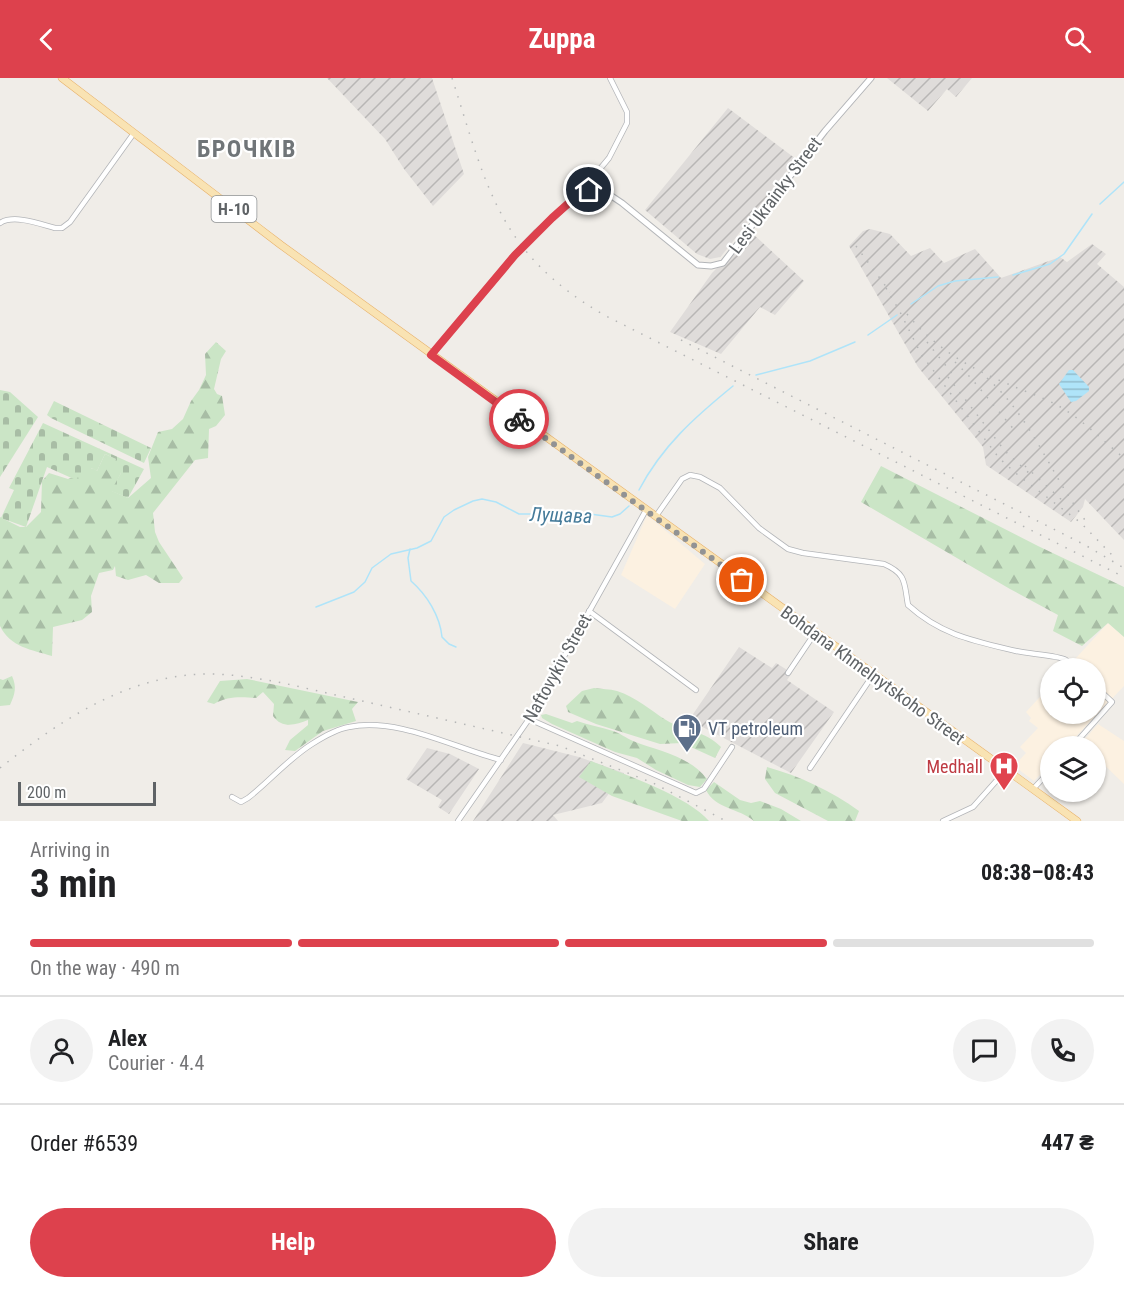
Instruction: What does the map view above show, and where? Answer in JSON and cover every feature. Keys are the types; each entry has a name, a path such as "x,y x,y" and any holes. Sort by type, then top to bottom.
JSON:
{"main road":[{"name":"Н-10","path":"62,78 134,133"},
{"name":"Bohdana Khmelnytskoho Street","path":"134,133 431,355 1077,821"}],"street":[{"path":"431,355 537,232 580,193 589,190 590,181 609,158 627,123 627,112 610,78"},
{"name":"Lesi Ukrainky Street","path":"589,190 604,191 622,203 698,264 711,266 723,263 825,130 871,78"},
{"path":"0,223 4,220 15,220 62,228 70,222 134,133"},
{"path":"656,516 682,479 690,476 700,477 720,488 759,528 788,549 884,564 896,569 905,583 908,604 921,617 944,631 973,642 1064,658"},
{"name":"Naftovykiv Street","path":"458,821 529,719 646,510"},
{"path":"589,611 696,690"},
{"path":"788,673 815,633"},
{"path":"810,768 873,675"},
{"path":"1106,696 1112,702 1106,709"},
{"path":"529,719 696,793 704,789 732,747"},
{"path":"1082,736 1092,724"},
{"path":"232,797 241,802 248,798 306,748 347,727 387,726 501,760"},
{"path":"943,821 973,807 1006,770"},
{"path":"1033,789 1040,782"}],"shaded area":[{"path":"327,78 432,78 464,174 433,206 404,169 385,139"},
{"path":"887,78 972,78 956,97 947,89 928,111"},
{"path":"728,108 796,159 727,249 720,257 710,259 697,254 645,210"},
{"path":"870,229 890,234 911,256 930,248 944,263 975,249 1001,278 1060,257 1067,262 1092,244 1106,254 1097,264 1124,287 1124,540 1085,499 1083,507 1071,522 986,465 983,447 918,367 849,246 863,231"},
{"path":"752,233 804,281 775,315 760,307 721,354 670,332 712,273"},
{"path":"647,515 705,564 675,609 621,575"},
{"path":"1108,623 1124,637 1124,686 1106,705 1106,658 1076,658"},
{"path":"739,647 772,668 776,663 792,673 787,680 834,712 791,773 689,720"},
{"path":"1040,697 1040,724 1088,724 1076,736 1040,736 1040,775 1034,781 1014,766 1026,753 1020,747 1038,728 1029,721 1031,718 1026,712"},
{"path":"1098,724 1124,741 1124,784 1106,767 1106,736 1088,736"},
{"path":"523,743 579,757 624,773 602,803 553,815 558,821 473,821"},
{"path":"427,748 450,754 479,769 449,814 438,807 442,800 406,779"}],"green space":[{"path":"216,342 226,351 221,359 214,389 222,396 225,415 216,426 209,429 208,458 195,460 153,513 155,532 159,542 183,578 179,583 159,583 146,575 128,580 116,576 115,566 113,570 99,573 91,596 92,612 82,620 53,627 52,656 29,649 10,639 0,626 0,517 20,527 26,527 41,512 42,481 49,473 68,479 93,468 97,471 105,454 116,459 121,473 112,491 128,498 151,478 148,457 158,432 172,429 183,419 206,375 205,354"},
{"path":"0,390 10,392 38,417 0,477"},
{"path":"54,401 151,448 144,463 51,418 47,415"},
{"path":"43,423 144,469 128,498 111,491 121,473 113,468 116,459 105,454 97,471 92,468 87,476 80,474 76,480 47,467 26,527 1,518 14,490 9,488"},
{"path":"881,466 1124,587 1124,637 1108,623 1082,646 1053,631 1058,615 861,502"},
{"path":"12,676 15,687 12,701 10,705 0,706 0,679"},
{"path":"247,679 358,702 352,709 356,721 323,731 295,751 285,750 290,740 308,725 308,720 294,724 281,723 273,716 274,704 263,692 256,698 229,698 214,704 207,702 220,681"},
{"path":"594,688 614,690 637,700 673,724 702,734 721,747 715,758 682,743 660,744 596,724 568,712 566,706 582,691"},
{"path":"546,714 572,723 577,721 616,732 683,760 700,771 707,779 700,787 688,785 637,758 615,752 552,724 542,718 541,715"},
{"path":"591,761 671,794 709,821 682,821 612,796 579,777"},
{"path":"767,767 803,780 838,797 859,811 855,821 828,821 775,793 765,779"},
{"path":"714,782 740,800 751,803 760,801 781,809 801,821 754,821 715,801 706,790"}],"water":[{"path":"1069,370 1073,370 1089,387 1089,391 1071,402 1059,384"}],"waterway":[{"name":"Лущава","path":"1100,204 1124,182"},
{"name":"Лущава","path":"1013,275 1050,264 1064,254 1092,214"},
{"name":"Лущава","path":"911,304 938,286 955,281 998,277"},
{"name":"Лущава","path":"868,335 897,315"},
{"name":"Лущава","path":"756,375 810,361 855,342"},
{"name":"Лущава","path":"639,490 658,460 680,433 733,386"},
{"name":"Лущава","path":"316,607 354,592 365,582 372,568 391,554 417,548 431,541 444,517 473,501 482,499 496,502 519,514 565,516 590,514 612,517 620,514 629,506"},
{"path":"410,549 408,558 411,581 432,606 439,621 442,637 456,647"}],"railway":[{"path":"452,78 476,152 501,214 519,242 540,267 568,291 604,315 1124,577"},
{"path":"856,246 890,292"},
{"path":"886,288 921,354 999,458 1081,523 1113,556"},
{"path":"907,314 929,337 966,364 1064,409 1124,458"},
{"path":"681,340 1085,545 1124,568"},
{"path":"927,342 954,376"},
{"path":"955,362 1016,432"},
{"path":"948,377 1005,451 1030,474"},
{"path":"987,378 1003,394 1029,428 1085,520"},
{"path":"1025,466 1063,501"},
{"path":"0,768 73,716 126,690 184,675 215,674 283,683 560,746 653,783 726,821"}],"way so far":[{"path":"519,419 742,580"}],"place":[{"name":"VT petroleum","path":"687,754"},
{"name":"Medhall","path":"1004,792"}],"district":[{"name":"БРОЧКІВ","path":"247,149"}],"route":[{"path":"519,419 431,355 537,232 580,193 589,190"}]}
